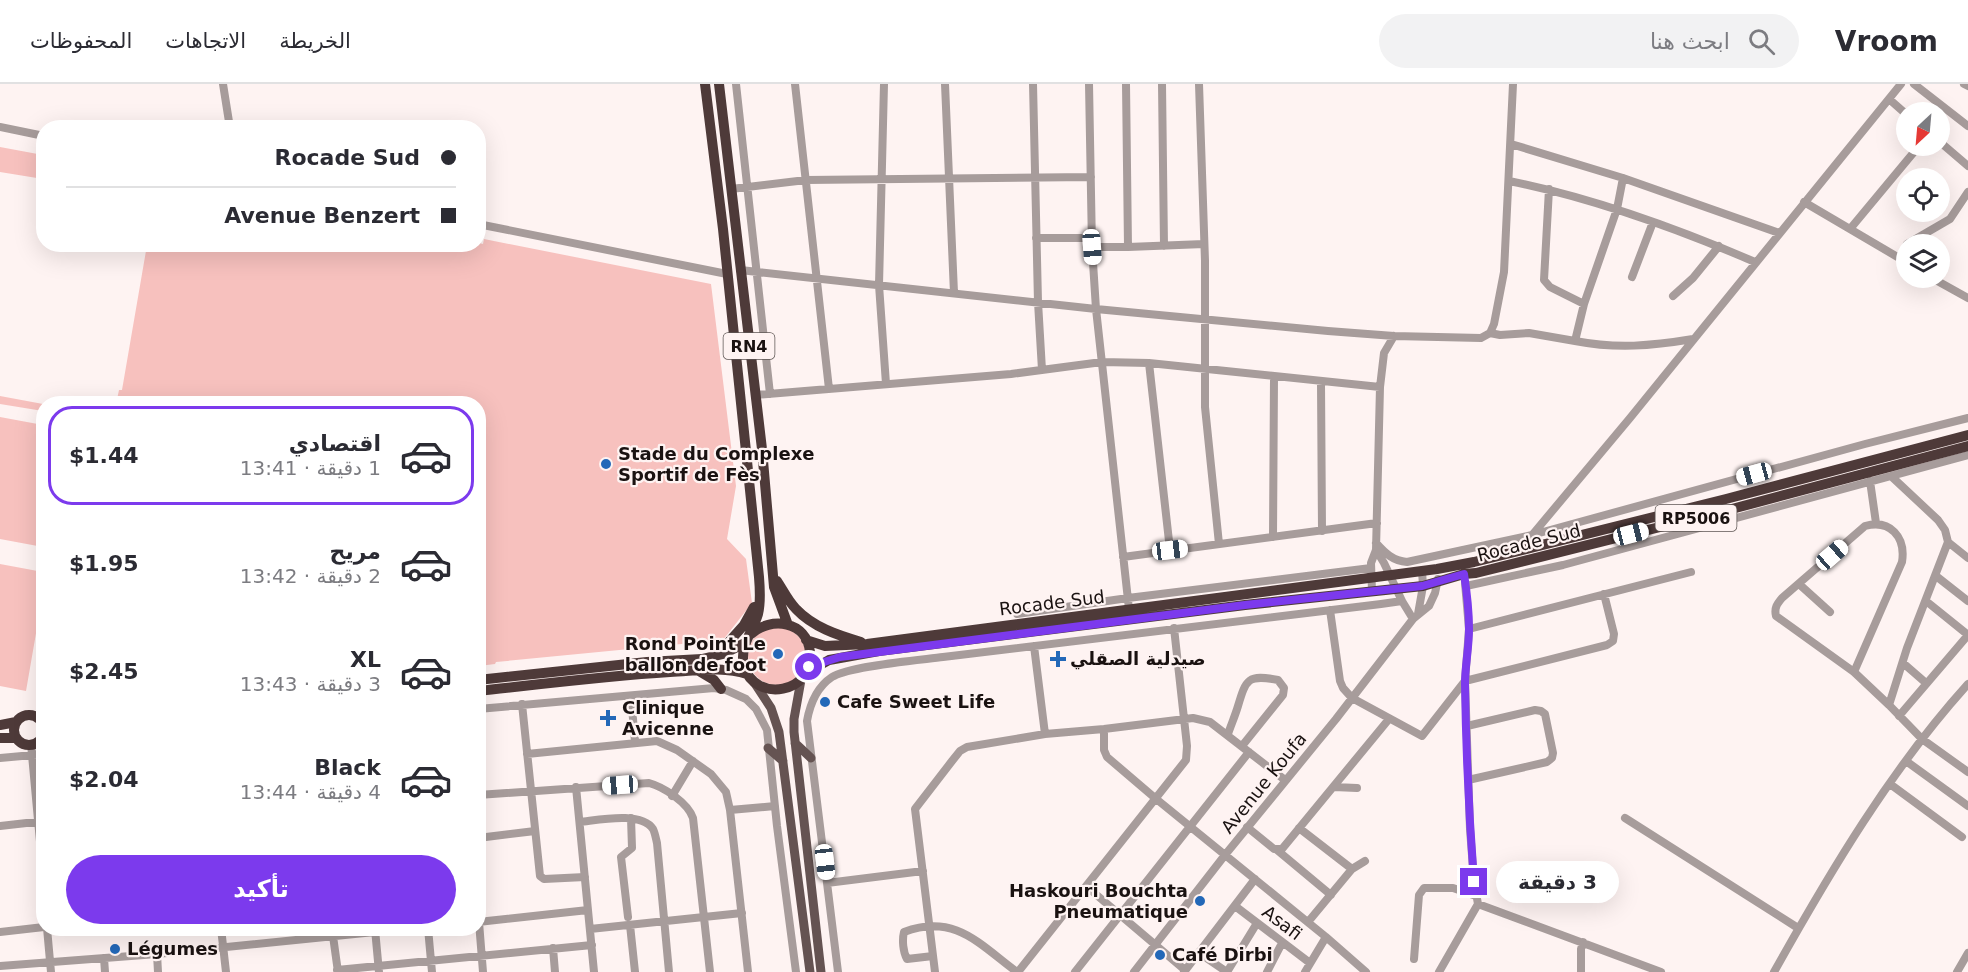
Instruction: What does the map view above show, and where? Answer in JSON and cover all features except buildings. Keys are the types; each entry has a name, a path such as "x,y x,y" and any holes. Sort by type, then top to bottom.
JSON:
{"highway":[{"name":"RN4","path":"705,84 760,594 758,614 743,653 743,664 751,678"},
{"name":"RN4","path":"719,84 755,395 774,587 788,625 796,629 806,640"},
{"name":"Rocade Sud","path":"804,676 829,660 855,655 1256,604 1422,586 1438,582 1463,569 1508,554 1726,500 1968,435"},
{"name":"Rocade Sud","path":"806,640 825,646 867,644 1129,609 1371,573 1389,575 1437,569 1463,569 1476,573 1728,510 1968,446"},
{"path":"773,574 791,603 803,615 824,629 867,644"},
{"path":"716,656 750,616 760,594"},
{"path":"486,679 716,656 748,639 764,625 780,623 788,625"},
{"path":"486,690 648,674 725,669 751,678 763,688 783,690 793,686 804,676 809,667 810,653 806,640"},
{"path":"699,670 721,689"},
{"path":"0,725 16,722 29,715 36,719"},
{"path":"16,722 14,733 16,738"},
{"path":"0,738 16,738 32,749 36,744"}],"main road":[{"path":"804,676 794,719 795,743 821,972"},
{"name":"RN4","path":"751,678 776,719 810,972"},
{"path":"795,743 811,758"},
{"path":"768,748 783,761"}],"street":[{"path":"223,84 229,120"},
{"path":"736,84 770,394"},
{"path":"795,84 829,389"},
{"path":"884,84 879,285 886,384"},
{"path":"945,84 954,293"},
{"path":"1033,84 1034,178 1042,370"},
{"path":"1089,84 1092,243 1096,309 1129,609"},
{"path":"1126,84 1128,247"},
{"path":"1162,84 1164,246"},
{"path":"1199,84 1206,320 1205,408 1219,544"},
{"path":"740,270 1206,320 1394,336 1481,338 1490,333 1494,324 1504,272 1513,84"},
{"path":"1532,535 1901,84"},
{"path":"1914,84 1968,126"},
{"path":"1889,99 1896,105"},
{"path":"0,128 36,135"},
{"path":"1511,144 1623,178 1779,233"},
{"path":"1950,151 1968,166"},
{"path":"1850,229 1911,156"},
{"path":"731,189 806,180 1091,177"},
{"path":"1575,340 1584,304 1617,209 1623,178"},
{"path":"1509,181 1549,189 1617,209 1719,246 1755,262"},
{"path":"1549,189 1544,280 1550,287 1584,304"},
{"path":"1925,234 1950,219 1968,192"},
{"path":"1804,202 1896,257"},
{"path":"1632,277 1653,222"},
{"path":"486,226 727,274"},
{"path":"1036,238 1128,247 1204,244"},
{"path":"1673,296 1693,278 1719,246"},
{"path":"1950,288 1968,298"},
{"path":"1490,333 1500,335 1529,333 1611,347 1655,346 1693,339"},
{"path":"1372,591 1371,573 1376,547 1377,523 1380,387 1384,353 1394,336"},
{"path":"755,395 1011,374 1102,362 1149,363 1321,383 1380,387"},
{"path":"1149,363 1170,550"},
{"path":"1273,537 1274,377"},
{"path":"1321,383 1322,531"},
{"path":"1376,547 1395,560 1407,562 1532,535 1968,418"},
{"path":"1466,586 1563,565 1968,455"},
{"path":"1889,705 1948,542 1946,530 1938,520 1891,476"},
{"path":"1870,481 1876,523"},
{"path":"1123,557 1377,523"},
{"path":"1854,672 1902,562 1904,551 1897,534 1886,526 1876,523 1865,526 1776,604 1774,611 1776,616 1854,672 1922,739 1968,772"},
{"path":"1508,554 1509,540"},
{"path":"1948,542 1968,558"},
{"path":"1376,547 1402,602 1415,617"},
{"name":"Avenue Koufa","path":"1134,972 1415,617 1429,606 1438,582 1437,569"},
{"path":"1438,972 1477,900 1470,829 1465,681 1469,629 1463,569"},
{"name":"Avenue Koufa","path":"1415,617 1422,586 1422,571"},
{"path":"1469,629 1690,572"},
{"path":"1017,614 1128,598 1371,573"},
{"path":"1936,576 1968,601"},
{"path":"1799,584 1830,612"},
{"path":"1330,610 1340,681 1346,692 1352,698 1422,736 1465,681 1607,645 1613,641 1614,634 1604,594"},
{"path":"1899,716 1968,635 1926,601"},
{"path":"838,972 807,721 816,694 822,685 835,675 860,669 1034,645 1402,602"},
{"path":"933,956 907,959 904,932 929,926 943,926 959,930 1017,972 1186,760 1187,746 1174,628"},
{"path":"1034,645 1046,734"},
{"path":"893,650 896,664"},
{"path":"855,655 860,669"},
{"path":"1903,663 1926,683"},
{"path":"1228,734 1242,688 1247,682 1254,678 1278,680 1284,688 1283,695 1242,746"},
{"path":"1774,972 1798,928 1890,784 1922,739 1965,694 1968,684"},
{"path":"486,709 522,704 721,689 737,694 756,709 766,730 796,972"},
{"path":"631,696 635,742"},
{"path":"522,704 541,878 585,877"},
{"path":"1467,726 1535,710 1541,711 1545,714 1553,753 1552,758 1547,762 1468,780"},
{"path":"934,972 915,809 960,751 973,746 1046,734 1203,719 1228,734 1285,780"},
{"path":"1277,850 1282,849 1389,719"},
{"path":"1104,729 1104,750 1107,757 1366,972"},
{"path":"527,754 649,741 664,743 711,774 723,787 730,810 748,972"},
{"path":"32,749 36,781"},
{"path":"0,758 32,749 36,751"},
{"path":"1075,972 1249,752"},
{"path":"672,796 693,761"},
{"path":"1906,761 1968,806"},
{"path":"486,794 649,783 659,787 689,809 693,818 710,972"},
{"path":"1890,784 1962,837"},
{"path":"576,787 594,972"},
{"path":"1334,787 1357,788"},
{"path":"730,810 774,806"},
{"path":"580,822 631,818 642,820 653,829 669,972"},
{"path":"631,818 633,848 621,856 635,972"},
{"path":"1625,818 1798,928"},
{"path":"0,826 36,822"},
{"path":"1247,827 1331,895"},
{"path":"1299,828 1352,869"},
{"path":"486,837 535,831"},
{"path":"1308,922 1352,869 1365,861"},
{"path":"827,883 923,871"},
{"path":"1086,886 1185,971 1255,879"},
{"path":"1414,959 1419,896 1424,888 1453,888 1477,900 1650,970 1661,972"},
{"name":"Asafi","path":"1235,906 1311,963"},
{"path":"486,921 588,910"},
{"path":"590,929 629,921 665,922 742,913"},
{"path":"1199,953 1227,972 1257,923"},
{"path":"0,932 36,929"},
{"path":"46,936 51,972"},
{"path":"222,936 226,972"},
{"path":"0,966 223,948 333,936 338,971 379,969 482,955 592,945"},
{"path":"376,936 379,969"},
{"path":"429,936 432,972"},
{"path":"480,936 483,972"},
{"path":"1305,972 1326,937"},
{"path":"1581,972 1583,942"},
{"path":"1267,972 1282,943"},
{"path":"553,948 555,972"},
{"path":"1957,972 1968,953"},
{"path":"156,954 158,972"},
{"path":"104,958 105,972"}],"shaded area":[{"path":"0,147 36,154 36,178 0,172"},
{"name":"Stade du Complexe Sportif de Fès","path":"486,239 711,284 736,486 727,539 746,559 752,603 723,640 496,662 486,665 486,396 118,396 119,390 122,390 146,252 486,252"},
{"path":"0,396 36,403 36,410 0,404"},
{"path":"0,417 36,424 36,546 0,539"},
{"path":"0,564 36,571 36,633 26,691 0,686"},
{"path":"777,627 788,629 801,640 806,656 804,667 793,680 777,685 766,683 753,672 748,656 750,645 761,632"}],"place":[{"name":"Stade du Complexe Sportif de Fès","path":"606,464"},
{"name":"Rond Point Le ballon de foot","path":"778,654"},
{"name":"صيدلية الصقلي","path":"1058,659"},
{"name":"Cafe Sweet Life","path":"825,702"},
{"name":"Clinique Avicenne","path":"608,718"},
{"name":"Haskouri Bouchta Pneumatique","path":"1200,901"},
{"name":"Légumes","path":"115,949"},
{"name":"Café Dirbi","path":"1160,955"}],"route":[{"path":"809,667 806,673 829,660 879,651 1245,605 1422,586 1464,574 1469,629 1465,681 1474,882"}]}
